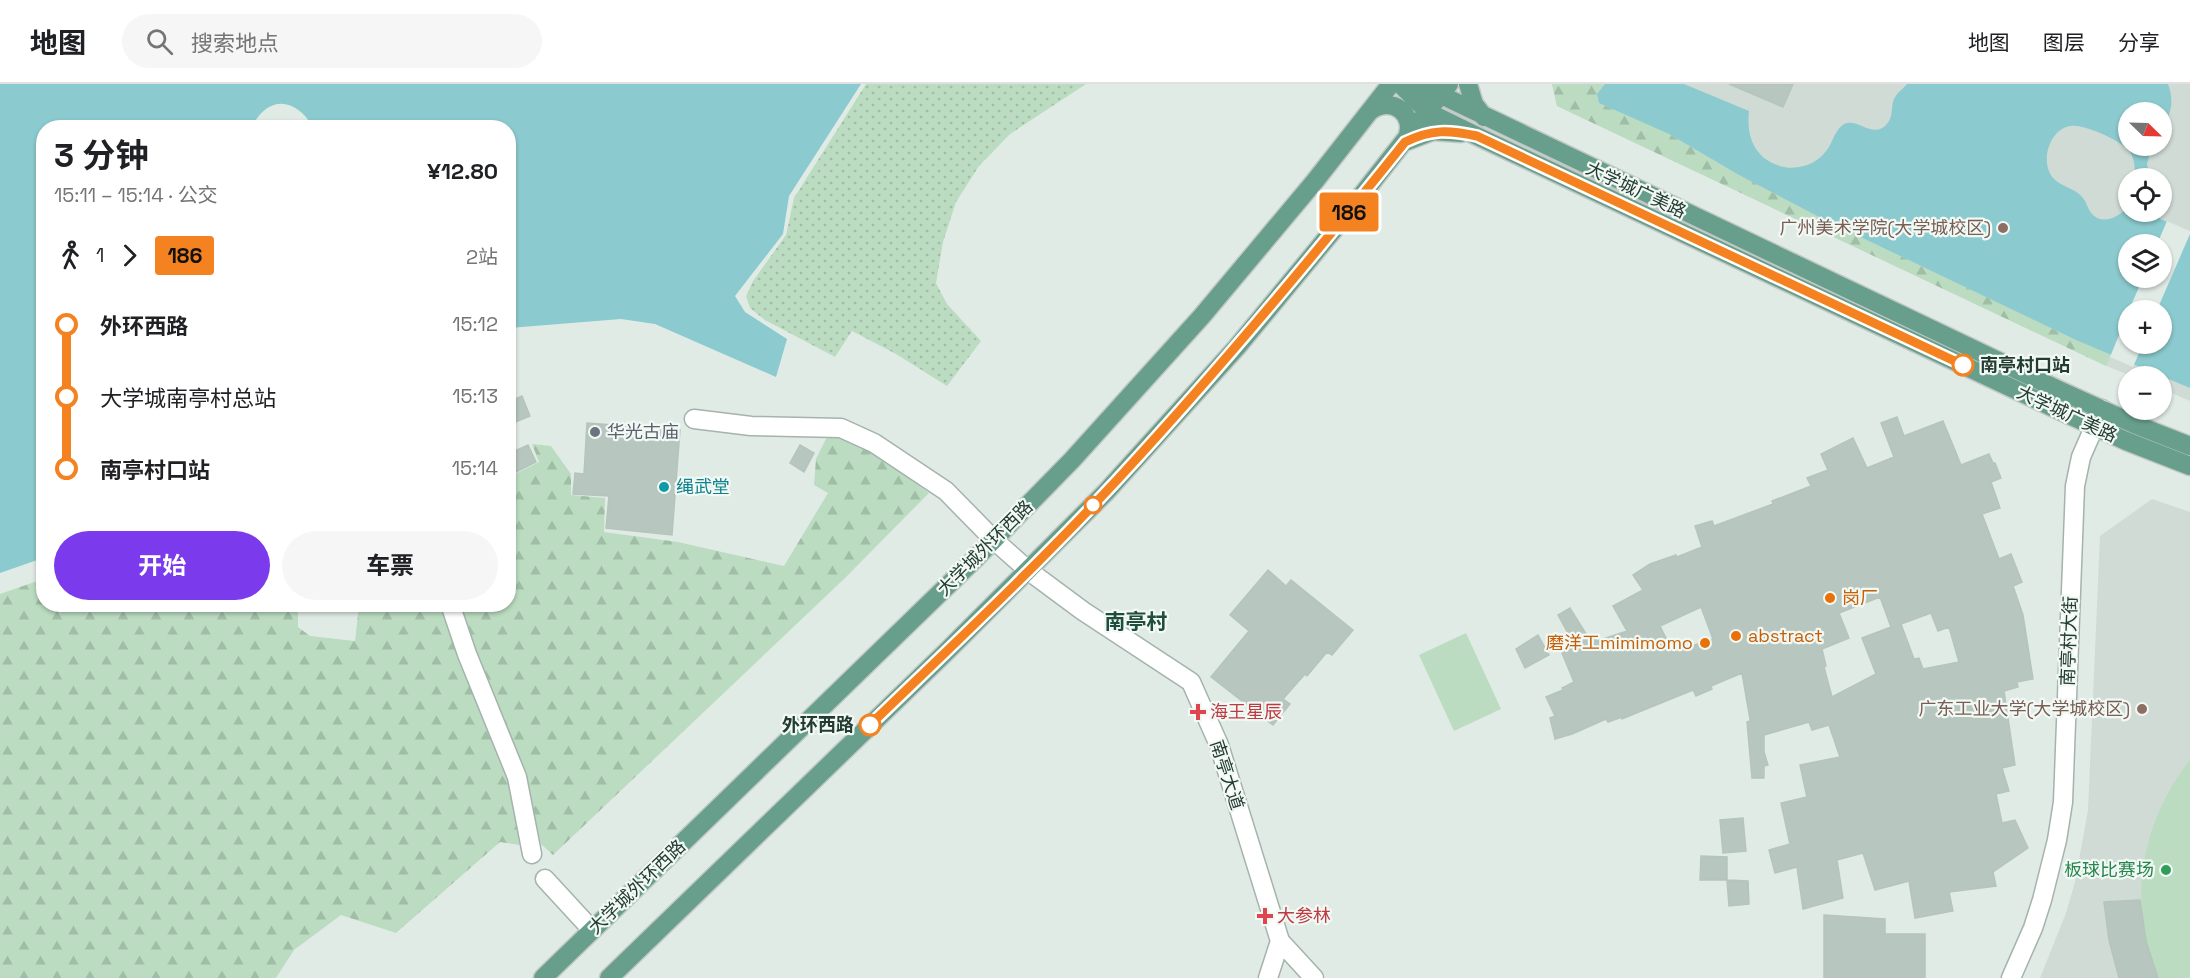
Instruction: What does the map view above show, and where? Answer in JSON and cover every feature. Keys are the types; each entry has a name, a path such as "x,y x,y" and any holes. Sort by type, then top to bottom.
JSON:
{"main road":[{"name":"大学城外环西路","path":"543,978 994,540 1100,430 1202,316 1315,181 1391,84"},
{"name":"大学城广美路","path":"1400,84 1428,112 1477,136 2094,426 2190,466"},
{"name":"大学城广美路","path":"1410,84 1445,90 1485,118 2102,409 2190,446"},
{"path":"1468,84 1474,104 1485,118"},
{"path":"609,978 1029,571 1120,477 1237,347 1445,90"},
{"path":"1368,112 1382,105 1397,107 1408,119 1409,135 1405,142"},
{"path":"1405,142 1433,131 1477,136"}],"street":[{"name":"南亭村大街","path":"2011,978 2033,928 2051,869 2057,840 2065,770 2075,486 2081,458 2102,409"},
{"name":"南亭大道","path":"694,419 751,426 841,428 874,443 946,491 994,540 1029,571 1083,611 1191,682 1219,745 1280,941 1314,978"},
{"path":"453,612 466,654 517,777 532,854"},
{"path":"545,879 592,930"},
{"path":"1268,978 1280,941"}],"shaded area":[{"name":"广州美术学院(大学城校区)","path":"1552,84 2190,84 2190,401 2172,393 2172,366 2118,366 2118,371 1557,106"},
{"name":"广东工业大学(大学城校区)","path":"2152,499 2190,512 2190,978 2040,978 2066,913 2075,882 2088,810 2100,536"}],"green space":[{"path":"866,84 1086,84 1010,134 979,166 956,202 943,242 936,283 947,304 981,341 947,386 896,354 852,331 835,357 765,320 750,308 746,296 753,281 786,235 794,198"},
{"path":"1552,84 1605,84 1597,94 1599,103 1669,134 1739,175 1825,220 2076,340 2111,354 2106,366 1557,106"},
{"path":"828,435 841,436 881,456 929,493 844,579 553,855 541,844 525,778 471,646 460,612 516,612 516,474 539,462 532,444 551,446 571,474 571,495 605,498 604,532 678,542 784,566 828,493 814,485 816,459"},
{"path":"36,581 36,612 298,612 298,627 310,636 355,641 358,612 444,612 508,777 520,845 500,842 396,933 341,915 294,950 276,978 0,978 0,594"},
{"path":"1466,633 1501,709 1454,731 1419,655"},
{"name":"板球比赛场","path":"2190,760 2190,978 2158,978 2148,950 2143,922 2141,893 2144,865 2150,837 2160,810 2173,784"}],"water":[{"path":"0,84 861,84 789,196 783,234 735,296 745,312 787,339 776,377 655,324 621,319 516,327 516,120 308,120 299,110 282,104 266,109 256,120 36,120 36,560 0,573"},
{"name":"广州美术学院(大学城校区)","path":"1605,84 1684,84 1749,111 1749,131 1755,148 1772,163 1790,168 1816,161 1823,155 1844,124 1855,123 1876,130 1882,128 1890,119 1895,97 1907,84 2168,84 2171,102 2118,102 2118,142 2082,127 2068,127 2060,130 2054,136 2047,153 2047,162 2053,178 2080,195 2096,218 2106,219 2118,215 2118,222 2168,222 2190,231 2190,388 2172,380 2172,366 2138,366 2076,340 1825,220 1739,175 1669,134 1599,103 1597,94"},
{"name":"广州美术学院(大学城校区)","path":"2132,156 2149,156 2148,168 2134,168"}],"pier":[{"path":"2167,222 2190,231 2172,275 2172,234 2161,234"},
{"path":"2139,288 2167,288 2161,300 2133,300"},
{"path":"2118,337 2118,354 2139,354 2133,366 2110,357"}],"building":[{"path":"1729,84 1793,84 1783,107"},
{"path":"522,396 530,416 516,422 516,399"},
{"path":"1897,417 1904,436 1943,421 1961,465 1989,454 1995,463 2001,478 1991,482 2000,508 1982,514 1999,559 2011,554 2022,582 2013,586 2023,615 2033,679 2017,682 2018,687 2004,691 2015,765 2002,768 2009,791 1996,794 2002,823 2015,820 2028,848 1993,872 1996,886 1949,892 1953,911 1915,918 1909,881 1875,890 1863,853 1837,860 1843,898 1803,909 1797,867 1775,873 1769,850 1790,844 1781,803 1807,797 1800,765 1840,757 1829,725 1812,730 1809,722 1764,735 1764,752 1768,765 1764,766 1764,778 1752,778 1747,722 1750,719 1742,673 1711,686 1712,689 1696,696 1693,690 1622,719 1622,717 1608,722 1606,719 1555,739 1550,718 1555,716 1546,697 1563,690 1562,688 1574,682 1562,653 1575,646 1558,615 1570,608 1588,637 1594,635 1597,641 1627,631 1613,606 1643,590 1633,575 1650,564 1702,547 1695,526 1712,521 1714,526 1773,504 1772,501 1811,486 1807,478 1828,470 1821,454 1853,438 1867,468 1894,457 1881,423","holes":["1880,597 1891,627 1862,638 1876,674 1832,697 1822,649 1849,638 1839,613","1701,607 1713,639 1673,652 1660,626","1931,613 1938,631 1949,627 1959,662 1923,669 1919,658 1914,659 1901,624"]},
{"path":"587,423 680,430 672,535 606,528 609,496 573,494 575,473 584,474"},
{"path":"528,445 536,462 516,472 516,450"},
{"path":"800,445 814,453 804,472 790,463"},
{"path":"1268,570 1286,586 1291,580 1353,630 1332,655 1327,652 1307,676 1305,674 1283,699 1290,704 1273,725 1211,677 1249,631 1230,615"},
{"path":"1538,635 1549,655 1525,668 1516,649"},
{"path":"1743,818 1746,851 1723,853 1720,820"},
{"path":"1701,856 1727,857 1727,880 1700,880"},
{"path":"1727,880 1748,881 1749,904 1729,906"},
{"path":"2140,900 2146,941 2158,978 2119,978 2109,940 2104,902"},
{"path":"1824,915 1885,919 1885,934 1925,934 1925,978 1824,978"}],"bus line":[{"name":"186","path":"870,725 1009,591 1118,480 1237,347 1405,142 1433,131 1477,136 1963,365"}],"place":[{"name":"广州美术学院(大学城校区)","path":"2003,228"},
{"name":"南亭村口站","path":"1963,365"},
{"name":"华光古庙","path":"595,432"},
{"name":"绳武堂","path":"664,487"},
{"name":"岗厂","path":"1830,598"},
{"name":"abstract","path":"1736,636"},
{"name":"磨洋工mimimomo","path":"1705,643"},
{"name":"广东工业大学(大学城校区)","path":"2142,709"},
{"name":"海王星辰","path":"1198,712"},
{"name":"外环西路","path":"870,725"},
{"name":"板球比赛场","path":"2166,870"},
{"name":"大参林","path":"1265,916"}],"district":[{"name":"南亭村","path":"1136,622"}]}
